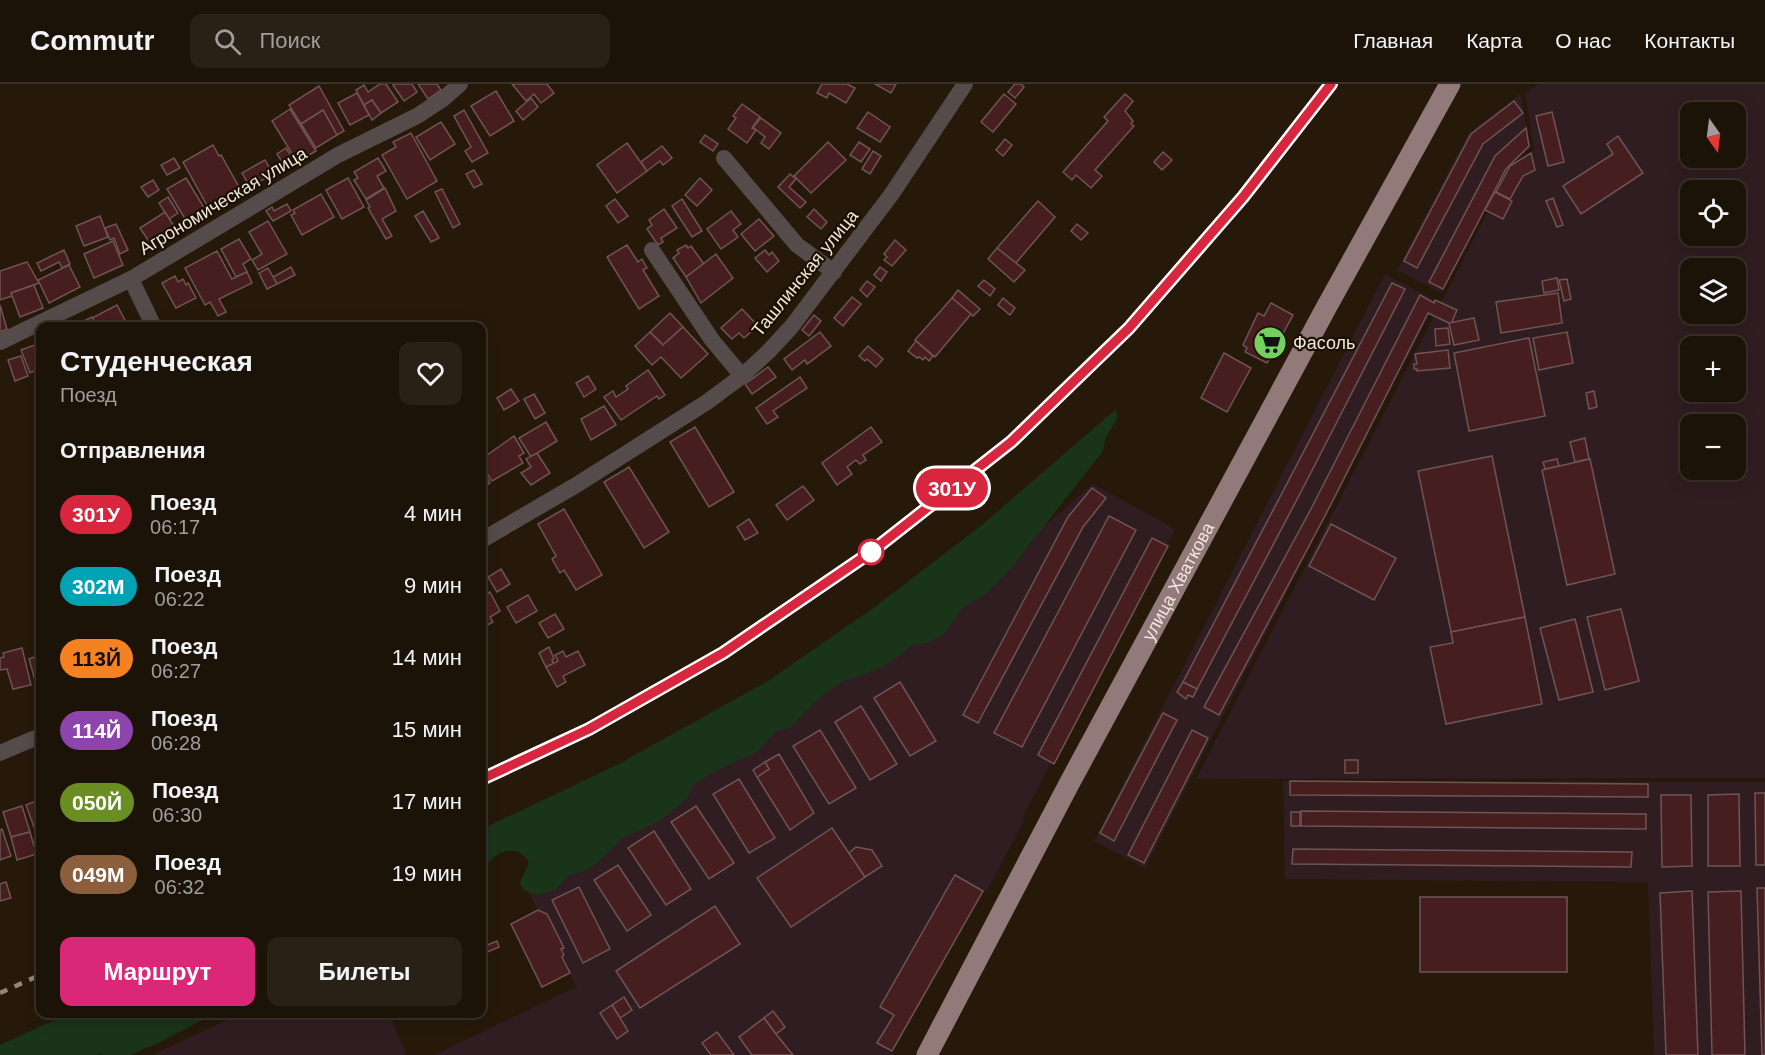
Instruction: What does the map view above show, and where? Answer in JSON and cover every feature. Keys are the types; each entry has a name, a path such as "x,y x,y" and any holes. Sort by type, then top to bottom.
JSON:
{"main road":[{"name":"улица Хваткова","path":"927,1055 1069,784 1450,84"}],"street":[{"name":"Агрономическая улица","path":"42,322 131,279 338,155 417,116 443,99 460,84"},
{"name":"Ташлинская улица","path":"486,538 645,443 742,376 792,326 834,272 891,195 965,84"},
{"path":"724,158 797,245 834,272"},
{"path":"652,250 712,340 742,376"},
{"path":"131,279 152,322"},
{"name":"Агрономическая улица","path":"0,342 36,325"},
{"path":"0,753 36,738"}],"shaded area":[{"path":"1539,84 1765,84 1765,778 1196,779 1506,176 1534,150 1525,93"},
{"path":"1520,94 1531,147 1505,169 1441,293 1397,270 1468,134"},
{"path":"1385,274 1436,301 1145,868 1094,841"},
{"path":"1093,484 1175,529 1025,812 1023,823 986,892 983,891 890,1055 434,1055 577,987 528,891 982,580"},
{"path":"1283,781 1765,782 1765,1055 1654,1055 1648,882 1285,879"},
{"path":"231,1018 391,1018 407,1055 152,1055"}],"green space":[{"path":"1115,410 1117,419 1106,437 1103,451 1011,568 985,594 962,608 946,632 932,641 912,646 885,666 840,683 819,698 790,728 776,731 758,751 709,774 692,786 688,798 659,821 623,838 599,861 584,871 568,876 556,890 538,895 523,890 520,882 529,863 517,852 503,852 486,867 486,827 617,765 768,681 872,609 982,525"},
{"path":"59,1018 206,1018 130,1055 99,1053 98,1055 0,1055 0,1045"}],"building":[{"path":"380,84 386,84 398,102 381,113 372,100 364,105 356,90 364,85 368,92"},
{"path":"394,84 412,84 417,92 404,101"},
{"path":"418,84 437,84 441,90 428,99"},
{"path":"512,84 547,84 554,93 541,103 534,94 526,101"},
{"path":"822,84 847,84 855,88 846,103 829,93 827,98 817,93"},
{"path":"875,84 896,84 891,93"},
{"path":"1015,84 1021,84 1024,87 1015,98 1008,92"},
{"path":"319,86 344,131 337,135 323,110 301,124 289,105"},
{"path":"496,91 514,121 490,136 471,106"},
{"path":"357,93 369,115 350,125 338,103"},
{"path":"1004,94 1016,104 993,132 981,122"},
{"path":"1125,94 1133,101 1125,111 1134,126 1095,170 1102,176 1091,188 1076,175 1072,180 1063,172 1108,121 1104,117"},
{"path":"531,98 538,107 523,120 516,111"},
{"path":"372,100 381,113 372,120 364,105"},
{"path":"1514,101 1523,113 1483,144 1417,268 1404,261 1471,134"},
{"path":"742,104 760,117 752,128 756,130 747,143 728,129 736,118 733,116"},
{"path":"290,109 316,151 297,162 272,121"},
{"path":"323,110 337,135 316,148 301,124"},
{"path":"464,110 488,153 472,162 465,151 471,147 454,116"},
{"path":"868,112 890,127 880,142 857,128"},
{"path":"1552,112 1564,162 1548,166 1536,116"},
{"path":"761,118 781,133 769,149 761,143 765,137 753,127"},
{"path":"441,122 455,144 430,160 416,137"},
{"path":"1526,128 1529,146 1506,169 1443,289 1429,282 1495,156"},
{"path":"411,133 437,181 407,199 382,155 396,147 393,142"},
{"path":"705,135 718,144 713,151 700,142"},
{"path":"1618,136 1643,173 1581,214 1563,186 1613,154 1607,144"},
{"path":"1005,139 1012,145 1003,156 996,150"},
{"path":"828,142 846,160 811,193 794,176"},
{"path":"859,142 870,149 861,162 850,155"},
{"path":"627,143 647,171 617,193 597,165"},
{"path":"213,145 243,194 228,203 226,200 209,209 183,162"},
{"path":"662,146 672,158 663,165 660,161 647,171 641,162"},
{"path":"286,148 294,161 285,167 277,154"},
{"path":"873,151 881,156 870,174 862,169"},
{"path":"1163,152 1172,160 1162,170 1154,162"},
{"path":"1531,153 1535,170 1523,176 1510,199 1496,192 1510,166"},
{"path":"174,158 180,168 167,175 161,165"},
{"path":"378,158 386,171 377,176 384,188 366,199 354,180 358,178 354,172"},
{"path":"265,160 273,174 250,187 242,173"},
{"path":"474,170 482,184 474,188 466,174"},
{"path":"790,174 796,179 789,187 806,202 800,208 778,187"},
{"path":"186,178 206,211 187,222 167,189"},
{"path":"348,178 364,207 342,219 326,190"},
{"path":"700,178 712,190 697,206 685,195"},
{"path":"153,180 159,190 148,197 141,187"},
{"path":"385,188 396,211 382,219 392,236 386,239 368,208 370,207 366,200"},
{"path":"442,189 460,224 453,228 435,192"},
{"path":"1495,192 1512,201 1503,219 1485,210"},
{"path":"321,194 334,217 302,235 291,215 295,213 293,210"},
{"path":"168,197 178,213 169,219 159,203"},
{"path":"1553,198 1563,225 1557,227 1546,201"},
{"path":"615,199 628,216 618,223 606,206"},
{"path":"682,199 702,231 692,237 672,206"},
{"path":"1038,201 1055,217 1015,264 997,248"},
{"path":"287,204 291,211 273,221 266,211 272,207 274,211"},
{"path":"664,209 677,228 661,238 663,242 658,245 647,229 652,225 649,220"},
{"path":"814,209 827,222 821,229 807,217"},
{"path":"423,211 439,238 431,242 415,216"},
{"path":"731,211 741,224 733,230 738,237 721,249 707,229"},
{"path":"165,212 177,231 160,242 157,238 150,243 140,228"},
{"path":"100,216 108,237 84,246 76,226"},
{"path":"759,219 774,236 755,251 741,234"},
{"path":"268,221 287,254 258,270 252,260 262,254 249,232"},
{"path":"116,224 128,250 120,254 114,238 110,240 105,228"},
{"path":"1077,224 1088,233 1081,240 1071,231"},
{"path":"239,239 251,259 243,264 247,272 236,277 221,249"},
{"path":"895,240 906,250 892,266 884,260 887,257 884,254"},
{"path":"113,241 123,265 94,278 84,254"},
{"path":"627,245 638,262 642,259 647,268 643,270 659,296 639,309 607,257"},
{"path":"686,245 688,248 691,246 704,264 686,277 673,258 679,253 677,250"},
{"path":"997,248 1025,270 1014,282 988,259"},
{"path":"64,250 70,264 62,268 59,262 41,271 37,263"},
{"path":"765,250 769,255 772,252 779,261 767,272 755,258"},
{"path":"217,251 232,279 247,272 252,283 219,299 226,312 218,316 210,302 205,305 185,268"},
{"path":"716,254 733,278 701,303 686,277"},
{"path":"27,262 39,283 11,293 12,296 0,300 0,271"},
{"path":"69,265 80,287 49,303 38,280"},
{"path":"291,267 295,275 277,284 273,277"},
{"path":"880,267 887,272 881,281 874,275"},
{"path":"268,268 277,284 267,289 259,273"},
{"path":"175,276 178,282 183,279 186,285 188,283 196,298 176,308 162,283"},
{"path":"1557,278 1559,290 1544,293 1542,281"},
{"path":"1567,279 1571,299 1564,301 1559,280"},
{"path":"984,280 995,289 990,296 978,286"},
{"path":"867,281 875,287 867,297 860,290"},
{"path":"1392,283 1405,289 1303,488 1197,689 1183,682"},
{"path":"34,285 43,308 20,317 11,293"},
{"path":"958,290 980,309 973,316 952,298"},
{"path":"1558,293 1562,323 1501,333 1496,302"},
{"path":"1420,295 1434,303 1435,300 1457,310 1451,324 1428,313 1326,514 1219,715 1204,707 1312,507"},
{"path":"852,297 861,304 843,326 834,318"},
{"path":"952,298 971,314 935,357 915,340"},
{"path":"1003,298 1015,308 1010,315 998,305"},
{"path":"1271,303 1293,315 1267,363 1245,352 1247,348 1243,345 1258,313 1264,316"},
{"path":"0,305 7,329 0,332"},
{"path":"117,305 126,322 94,322 92,318"},
{"path":"742,309 758,326 744,338 739,333 732,339 721,328"},
{"path":"670,313 683,327 663,345 650,332"},
{"path":"814,315 821,321 809,336 802,330"},
{"path":"92,317 94,322 82,322"},
{"path":"1474,318 1479,340 1454,345 1449,323"},
{"path":"683,327 708,354 681,378 661,357 652,365 635,346 650,332 663,345"},
{"path":"1448,328 1450,344 1436,346 1435,329"},
{"path":"820,332 831,346 807,364 805,360 792,370 784,359"},
{"path":"1567,332 1573,363 1539,370 1533,338"},
{"path":"1529,338 1545,416 1469,431 1454,353"},
{"path":"916,341 933,356 929,361 925,357 923,360 917,358 908,351"},
{"path":"36,344 36,370 30,373 21,350"},
{"path":"868,346 883,359 876,367 867,359 865,361 859,356"},
{"path":"1448,350 1450,368 1417,371 1414,369 1414,364 1417,364 1415,354"},
{"path":"1224,353 1251,368 1227,412 1201,398"},
{"path":"21,356 28,376 15,381 8,360"},
{"path":"768,367 776,377 752,394 745,384"},
{"path":"648,370 665,395 659,399 657,396 621,420 604,397 613,391 616,397 628,389 626,386"},
{"path":"588,376 596,389 584,397 576,383"},
{"path":"800,377 807,388 773,411 778,417 767,424 756,408"},
{"path":"511,389 519,401 504,410 497,398"},
{"path":"1594,391 1597,407 1589,409 1586,393"},
{"path":"534,394 545,413 535,419 524,399"},
{"path":"604,406 616,425 591,440 581,419"},
{"path":"546,422 557,441 531,457 519,438"},
{"path":"695,427 734,492 709,507 670,442"},
{"path":"871,427 882,442 863,455 866,460 860,464 856,460 847,467 852,474 837,485 822,463"},
{"path":"514,436 524,453 519,456 523,463 492,481 486,472 486,456"},
{"path":"1585,438 1589,459 1575,462 1570,442"},
{"path":"537,453 550,473 531,485 521,473 531,467 526,459"},
{"path":"1492,456 1525,617 1451,632 1418,471"},
{"path":"1557,459 1559,466 1545,469 1543,462"},
{"path":"1590,459 1615,574 1567,585 1542,470"},
{"path":"629,467 669,532 644,548 604,482"},
{"path":"803,486 814,500 787,520 776,505"},
{"path":"1092,488 1106,498 1083,527 978,723 963,715 1068,517"},
{"path":"564,509 602,575 576,590 564,570 560,573 552,559 556,556 538,524"},
{"path":"1109,516 1136,530 1022,747 994,733"},
{"path":"749,519 758,533 745,540 737,527"},
{"path":"1331,524 1396,558 1374,600 1309,566"},
{"path":"1152,538 1168,546 1054,764 1038,755"},
{"path":"501,569 510,584 497,592 488,577"},
{"path":"490,592 500,611 490,617 493,622 486,626 486,594"},
{"path":"528,595 537,611 516,623 507,607"},
{"path":"1621,609 1639,681 1605,690 1587,617"},
{"path":"555,614 564,629 548,638 539,623"},
{"path":"1525,617 1542,704 1446,724 1430,647 1453,643 1451,632"},
{"path":"1575,619 1593,692 1559,700 1540,628"},
{"path":"549,647 554,664 546,667 539,653"},
{"path":"22,648 31,685 13,689 7,669 0,670 0,658 4,657 3,653"},
{"path":"563,651 566,657 578,651 585,665 563,676 566,682 557,687 546,667 558,661 555,655"},
{"path":"36,656 36,684 29,659"},
{"path":"900,682 936,741 910,756 874,698"},
{"path":"1183,682 1197,689 1193,697 1188,695 1186,699 1177,692"},
{"path":"861,706 897,764 870,780 835,722"},
{"path":"1163,713 1177,720 1114,841 1100,833"},
{"path":"820,730 856,788 829,804 793,746"},
{"path":"1192,730 1208,738 1144,863 1128,855"},
{"path":"779,754 814,813 790,830 757,777 769,769 765,762"},
{"path":"1345,760 1358,760 1358,773 1345,773"},
{"path":"765,762 769,769 757,777 753,770"},
{"path":"739,779 775,838 749,853 713,794"},
{"path":"1290,781 1648,784 1648,797 1290,795"},
{"path":"1755,793 1765,793 1765,865 1756,865"},
{"path":"1739,794 1740,866 1708,866 1708,795"},
{"path":"1661,795 1691,795 1692,866 1662,867"},
{"path":"36,801 36,833 26,805"},
{"path":"22,806 30,832 11,837 3,812"},
{"path":"696,806 734,863 709,879 671,822"},
{"path":"1301,811 1646,814 1646,829 1301,826"},
{"path":"1291,812 1300,812 1300,826 1291,826"},
{"path":"832,828 865,877 791,927 757,878"},
{"path":"2,829 11,856 0,860 0,830"},
{"path":"654,831 691,889 666,905 628,848"},
{"path":"30,832 34,846 36,845 36,854 17,860 11,837"},
{"path":"856,847 872,850 882,866 865,877 849,853"},
{"path":"1293,849 1632,852 1631,867 1292,864"},
{"path":"618,865 651,915 627,931 594,880"},
{"path":"955,875 983,891 892,1051 877,1043 894,1015 880,1007"},
{"path":"6,882 11,898 0,901 0,884"},
{"path":"579,887 610,949 583,963 552,900"},
{"path":"1757,888 1765,888 1765,1055 1762,1055"},
{"path":"1692,891 1698,1055 1666,1055 1660,893"},
{"path":"1741,891 1745,1055 1712,1055 1708,892"},
{"path":"1420,897 1567,897 1567,972 1420,972"},
{"path":"715,906 740,944 640,1008 616,971"},
{"path":"538,910 547,914 564,948 561,949 564,955 562,957 570,973 542,987 511,924"},
{"path":"497,941 499,947 487,952 486,946"},
{"path":"624,997 632,1010 620,1018 612,1005"},
{"path":"612,1005 628,1031 617,1039 600,1013"},
{"path":"773,1011 785,1027 776,1034 764,1018"},
{"path":"764,1018 793,1055 752,1055 739,1037"},
{"path":"717,1032 734,1055 711,1055 702,1043"}],"railway":[{"path":"486,777 589,729 723,653 871,552 1011,442 1129,329 1243,197 1331,84"},
{"path":"0,993 36,977"}],"train":[{"name":"301У","path":"486,777 589,729 723,653 871,552 1011,442 1129,328 1243,197 1331,84"}],"place":[{"name":"Фасоль","path":"1270,343"}]}
